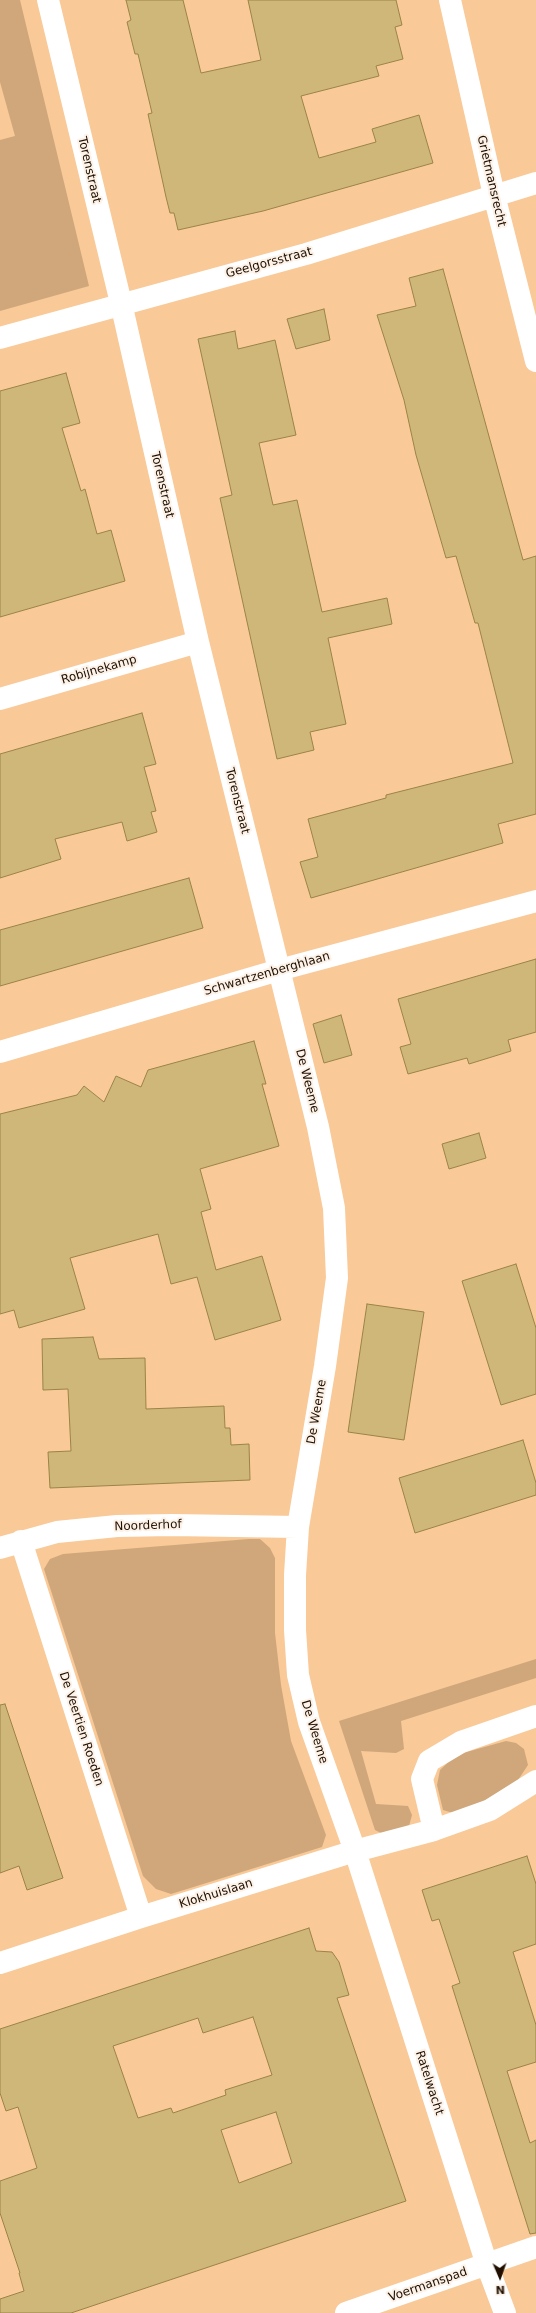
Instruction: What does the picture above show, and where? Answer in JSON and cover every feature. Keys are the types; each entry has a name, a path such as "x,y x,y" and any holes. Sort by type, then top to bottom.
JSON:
{"street":[{"name":"Torenstraat","path":"48,0 121,303 198,642 279,970"},
{"name":"Grietmansrecht","path":"450,0 494,195 536,361"},
{"name":"Geelgorsstraat","path":"0,338 121,303 306,254 536,183"},
{"name":"Robijnekamp","path":"0,699 198,642"},
{"name":"Schwartzenberghlaan","path":"0,1052 279,970 536,901"},
{"name":"De Weeme","path":"279,970 318,1127 334,1208 337,1278 325,1366 298,1527 295,1598 298,1675 309,1722 355,1851"},
{"name":"Noorderhof","path":"0,1548 20,1541 57,1532 117,1526 172,1524 298,1527"},
{"name":"De Veertien Roeden","path":"20,1541 141,1917"},
{"path":"434,1830 422,1778 429,1761 461,1742 536,1716"},
{"name":"Klokhuislaan","path":"0,1964 141,1917 355,1851 434,1830 490,1810 536,1781"},
{"name":"Ratelwacht","path":"355,1851 487,2265 505,2313"},
{"name":"Voermanspad","path":"346,2313 536,2247"}],"shaded area":[{"path":"0,0 20,0 89,286 0,311 0,140 15,136 0,82"},
{"path":"260,1539 270,1548 275,1558 275,1633 281,1685 291,1741 326,1835 322,1847 171,1894 156,1889 143,1876 44,1569 50,1559 63,1554"},
{"path":"536,1659 536,1678 401,1721 404,1749 396,1753 361,1751 376,1804 408,1806 412,1815 409,1826 381,1833 375,1830 339,1721"},
{"path":"506,1741 516,1743 524,1749 528,1765 518,1780 474,1807 453,1813 443,1810 437,1785 440,1770 456,1755"}],"building":[{"path":"126,0 183,0 201,73 261,60 248,0 396,0 402,25 395,27 403,59 376,66 379,76 301,96 319,158 376,142 372,129 419,115 433,163 263,211 178,230 174,213 170,213 166,197 148,114 152,113 138,54 135,54 127,22 131,20"},
{"path":"443,269 523,560 536,556 536,814 498,824 503,843 311,898 300,862 318,857 308,819 386,798 386,795 513,763 478,623 475,623 456,556 446,558 416,455 404,400 377,315 416,306 409,278"},
{"path":"324,309 330,340 296,349 287,319"},
{"path":"235,331 238,349 275,340 296,435 259,443 273,505 297,500 322,612 387,598 392,624 328,638 346,724 310,732 314,750 277,759 220,498 232,495 198,339"},
{"path":"66,373 80,423 62,428 81,491 85,489 97,534 111,530 125,581 0,617 0,391"},
{"path":"142,713 156,764 144,767 156,811 151,812 157,832 127,841 122,822 55,839 61,859 0,878 0,754"},
{"path":"189,878 203,928 0,986 0,930"},
{"path":"536,959 536,1032 508,1040 511,1051 469,1064 467,1058 408,1074 400,1047 411,1044 398,999"},
{"path":"341,1015 352,1055 324,1063 313,1024"},
{"path":"254,1041 266,1084 262,1084 279,1146 200,1169 211,1209 201,1212 216,1270 262,1256 281,1320 215,1340 197,1277 171,1284 158,1234 70,1258 85,1309 19,1328 14,1310 0,1314 0,1114 77,1095 84,1086 104,1102 116,1076 141,1087 148,1070"},
{"path":"479,1133 486,1158 449,1169 442,1144"},
{"path":"516,1264 536,1328 536,1394 501,1405 462,1281"},
{"path":"367,1304 424,1312 404,1440 348,1432"},
{"path":"93,1337 99,1359 145,1358 146,1409 224,1406 225,1428 230,1428 231,1445 249,1444 250,1480 50,1488 48,1452 71,1451 68,1389 43,1390 42,1339"},
{"path":"523,1440 536,1483 536,1495 415,1533 399,1478"},
{"path":"5,1704 63,1878 27,1890 19,1866 0,1873 0,1705"},
{"path":"527,1856 536,1884 536,1944 513,1952 536,2025 536,2062 507,2071 530,2143 536,2140 536,2233 530,2234 452,1986 460,1983 439,1919 432,1921 422,1890"},
{"path":"309,1928 316,1951 332,1952 339,1962 349,1995 337,1998 406,2201 71,2313 0,2313 0,2299 24,2291 20,2273 0,2213 0,2181 37,2168 18,2107 6,2111 0,2093 0,2029","holes":["253,2017 272,2075 225,2090 226,2095 173,2113 171,2108 138,2118 113,2046 198,2018 203,2033","276,2112 292,2163 239,2183 221,2130"]}]}
